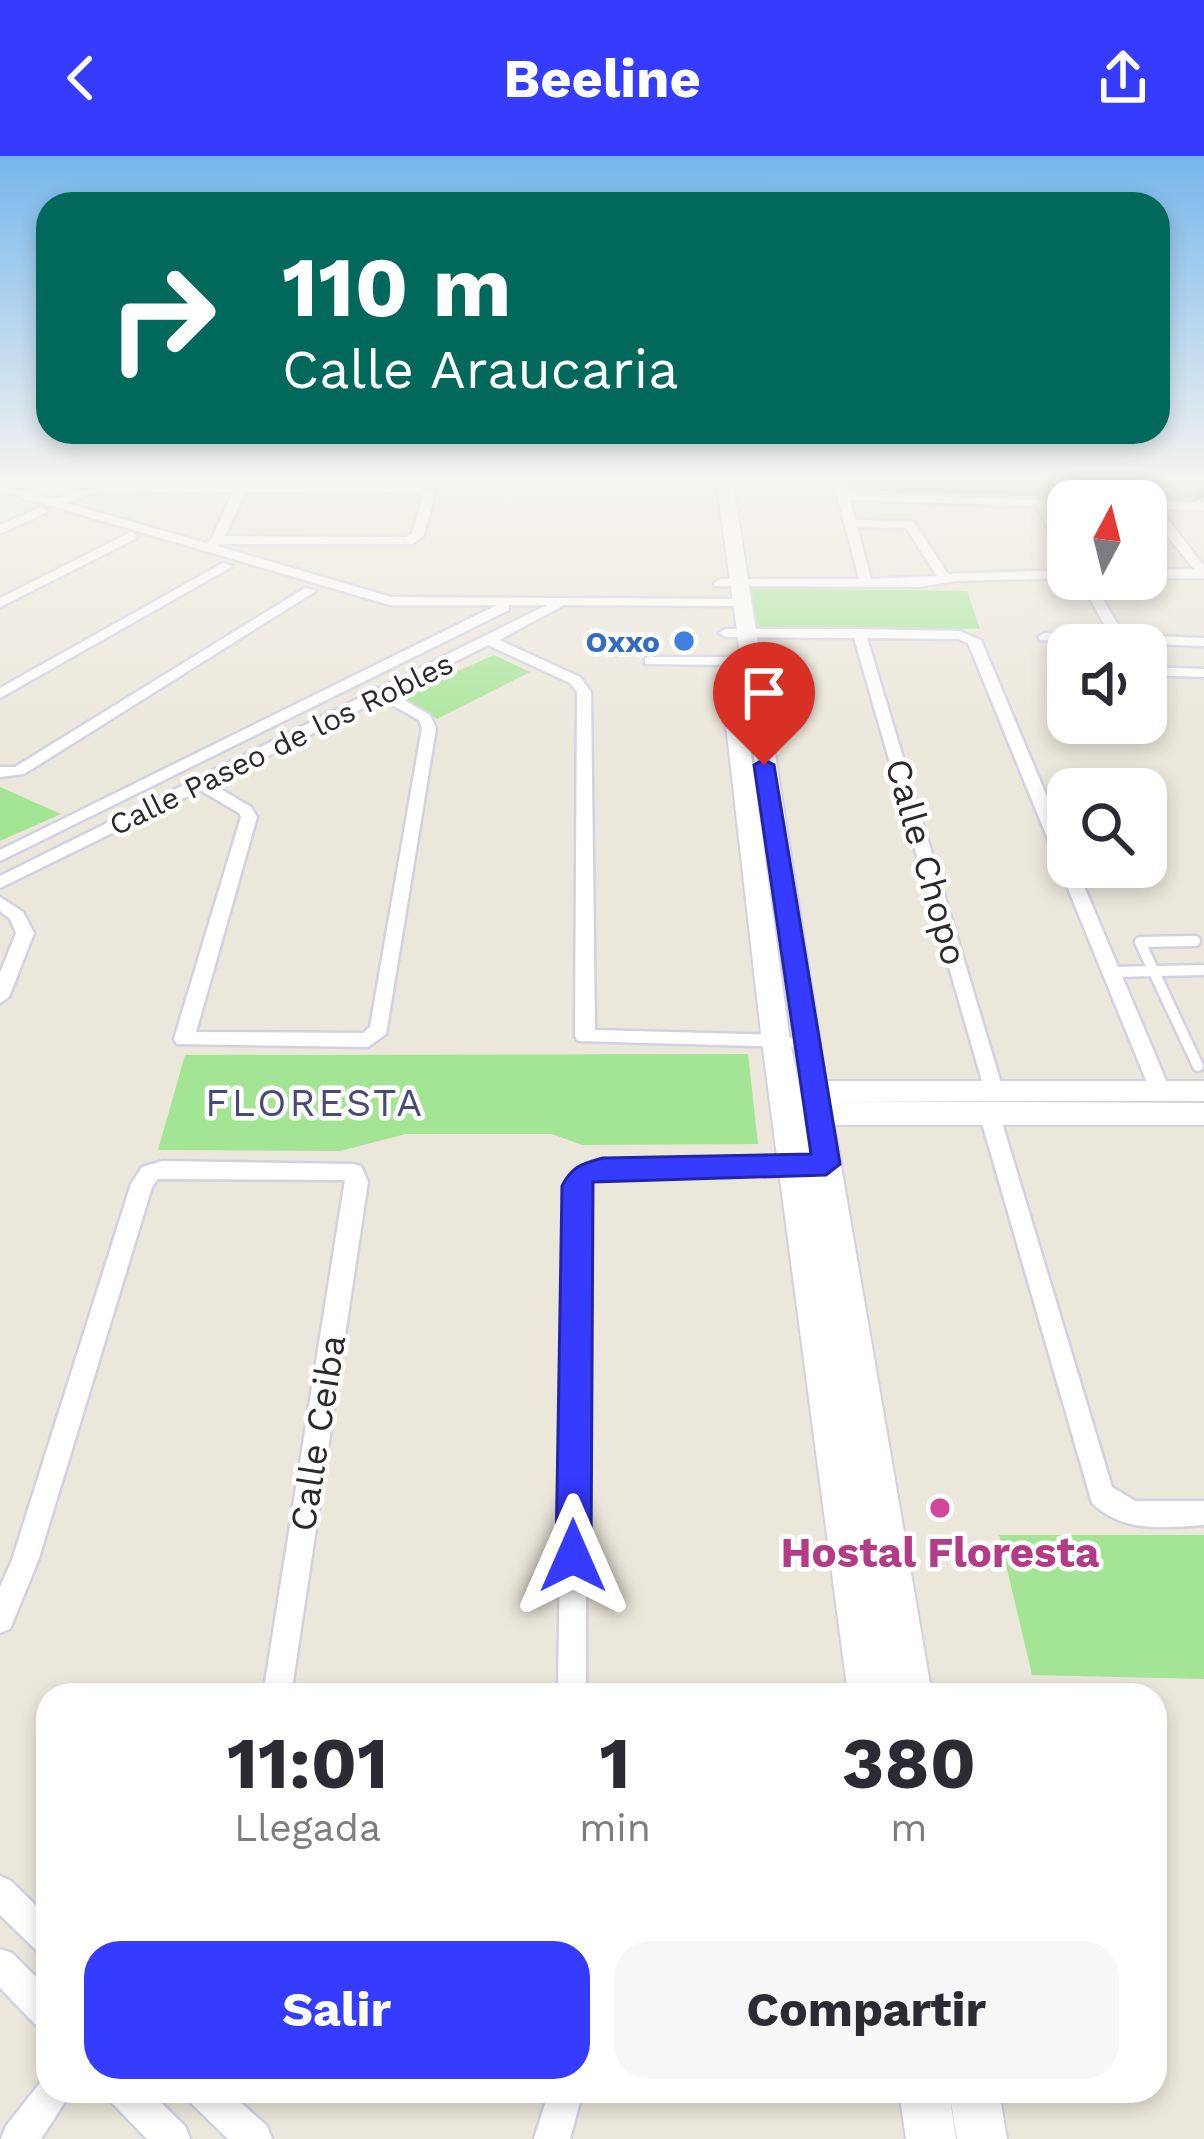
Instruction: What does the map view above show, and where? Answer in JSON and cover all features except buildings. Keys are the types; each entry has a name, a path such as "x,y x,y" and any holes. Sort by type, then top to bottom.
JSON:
{"main road":[{"path":"724,570 791,1042 785,1103 867,1683"},
{"path":"729,570 732,614"},
{"path":"791,1042 817,1102 909,1683"},
{"path":"1073,1103 1201,1079"},
{"path":"785,1103 1073,1103 1204,1115"},
{"path":"926,2103 931,2139"},
{"path":"976,2103 982,2139"}],"street":[{"path":"0,603 65,570"},
{"path":"0,694 221,570"},
{"path":"239,570 393,610 732,614 866,583 1047,575"},
{"path":"280,570 390,601 732,614 859,633 969,636 1160,1090"},
{"path":"862,570 866,583"},
{"path":"939,570 945,579"},
{"path":"1167,574 1204,574"},
{"path":"6,773 310,591"},
{"name":"Calle Paseo de los Robles","path":"0,856 510,604"},
{"name":"Calle Paseo de los Robles","path":"0,883 561,604"},
{"path":"650,661 732,614"},
{"name":"Calle Chopo","path":"859,633 1101,1494 1112,1508 1131,1514 1204,1514"},
{"path":"490,641 574,680 584,692 585,1036 791,1042"},
{"path":"1167,642 1204,643"},
{"path":"1167,672 1204,674"},
{"path":"201,784 249,817 184,1040 374,1037 428,728 425,718 383,694"},
{"path":"299,706 328,723"},
{"path":"0,902 17,916 25,933 0,998"},
{"path":"572,1683 576,1186 584,1174 603,1168 826,1164"},
{"name":"Calle Ceiba","path":"0,1618 25,1561 150,1173 163,1169 353,1172 357,1182 279,1683"},
{"path":"0,1892 36,1928"},
{"path":"0,1965 36,2001"},
{"path":"19,2139 47,2103"},
{"path":"136,2103 172,2139"},
{"path":"216,2103 254,2139"},
{"path":"552,2139 562,2103"}],"lane":[{"path":"1195,940 1141,942 1201,1079"},
{"path":"1112,972 1204,970"}],"green space":[{"path":"751,588 967,591 980,629 755,627"},
{"path":"494,655 530,672 437,719 400,697"},
{"path":"0,787 61,814 0,841"},
{"path":"748,1054 758,1144 582,1145 552,1134 406,1134 340,1151 158,1150 185,1055"},
{"path":"999,1535 1204,1535 1204,1679 1032,1675"}],"place":[{"name":"Oxxo","path":"684,641"},
{"name":"Hostal Floresta","path":"940,1508"}],"district":[{"name":"FLORESTA","path":"315,1102"}],"route":[{"path":"573,1556 576,1186 584,1174 603,1168 826,1164 764,765"}]}
